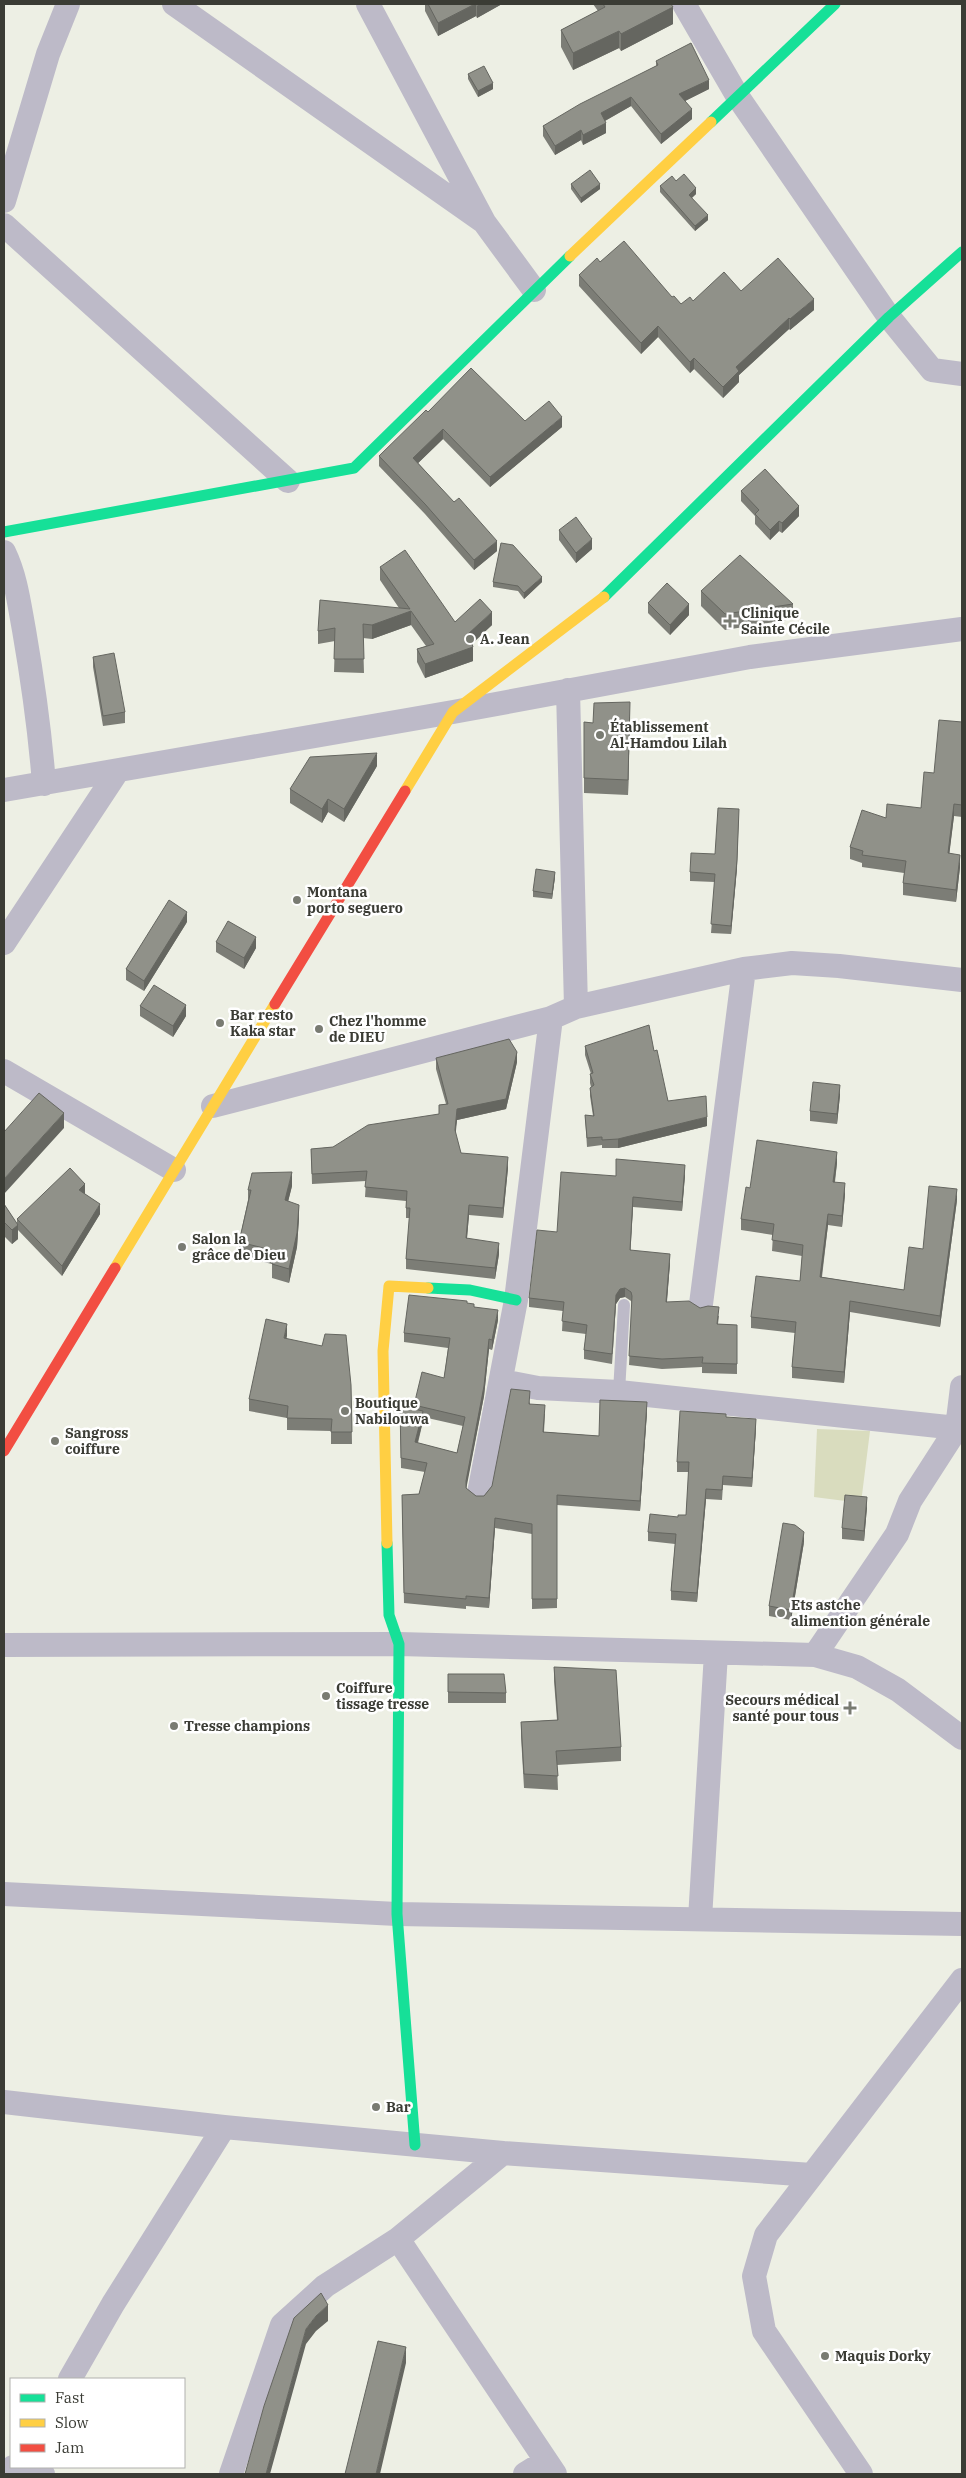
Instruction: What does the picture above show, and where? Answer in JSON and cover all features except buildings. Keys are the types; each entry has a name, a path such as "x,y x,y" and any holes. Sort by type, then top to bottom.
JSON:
{"street":[{"path":"4,201 48,54 68,4"},
{"path":"174,4 484,222"},
{"path":"368,4 484,222 534,290"},
{"path":"684,4 738,96 889,317 932,370 962,374"},
{"path":"4,532 354,468 534,290 835,4"},
{"path":"4,225 288,481"},
{"path":"4,1451 453,712 606,596 889,317 962,252"},
{"path":"4,552 13,570 40,724 44,784"},
{"path":"4,790 117,772 750,657 962,629"},
{"path":"568,690 576,1007"},
{"path":"4,943 117,772"},
{"path":"213,1106 551,1018 576,1007 744,969 792,963 840,966 962,980"},
{"path":"701,1304 744,969"},
{"path":"479,1493 502,1382 516,1300 551,1018"},
{"path":"4,1071 174,1170"},
{"path":"415,2145 397,1914 399,1644 389,1616 383,1350 390,1286 470,1290 516,1300"},
{"path":"502,1382 538,1388 619,1392 960,1429"},
{"path":"815,1655 897,1534 910,1501 960,1429 962,1387"},
{"path":"4,1645 399,1644 815,1655 857,1667 898,1690 962,1738"},
{"path":"700,1919 716,1653"},
{"path":"4,1894 397,1914 962,1924"},
{"path":"861,2474 764,2331 754,2276 766,2235 962,1980"},
{"path":"4,2102 224,2127 503,2153 812,2175"},
{"path":"71,2378 112,2304 224,2127"},
{"path":"231,2474 282,2325 325,2286 398,2239 503,2153"},
{"path":"398,2239 550,2467 525,2474"},
{"path":"18,2468 43,2474"}],"lane":[{"path":"619,1392 624,1305"}],"green space":[{"path":"817,1429 870,1431 861,1503 814,1497"}],"traffic: fast":[{"path":"711,122 835,4"},
{"path":"604,597 889,317 962,252"},
{"path":"4,532 354,468 570,256"},
{"path":"428,1288 470,1290 516,1300"},
{"path":"387,1543 389,1615 399,1644 397,1914 415,2145"}],"traffic: slow":[{"path":"570,256 711,122"},
{"path":"405,791 453,712 604,597"},
{"path":"115,1268 275,1004"},
{"path":"387,1543 383,1351 389,1286 428,1288"}],"traffic: jam":[{"path":"275,1004 405,791"},
{"path":"4,1451 115,1268"}],"place":[{"name":"Clinique Sainte Cécile","path":"730,621"},
{"name":"A. Jean","path":"470,639"},
{"name":"Établissement Al-Hamdou Lilah","path":"600,735"},
{"name":"Montana porto seguero","path":"297,900"},
{"name":"Bar resto Kaka star","path":"220,1023"},
{"name":"Chez l'homme de DIEU","path":"319,1029"},
{"name":"Salon la grâce de Dieu","path":"182,1247"},
{"name":"Boutique Nabilouwa","path":"345,1411"},
{"name":"Sangross coiffure","path":"55,1441"},
{"name":"Ets astche alimention générale","path":"781,1613"},
{"name":"Coiffure tissage tresse","path":"326,1696"},
{"name":"Secours médical santé pour tous","path":"850,1708"},
{"name":"Tresse champions","path":"174,1726"},
{"name":"Bar","path":"376,2107"},
{"name":"Maquis Dorky","path":"825,2356"}]}
